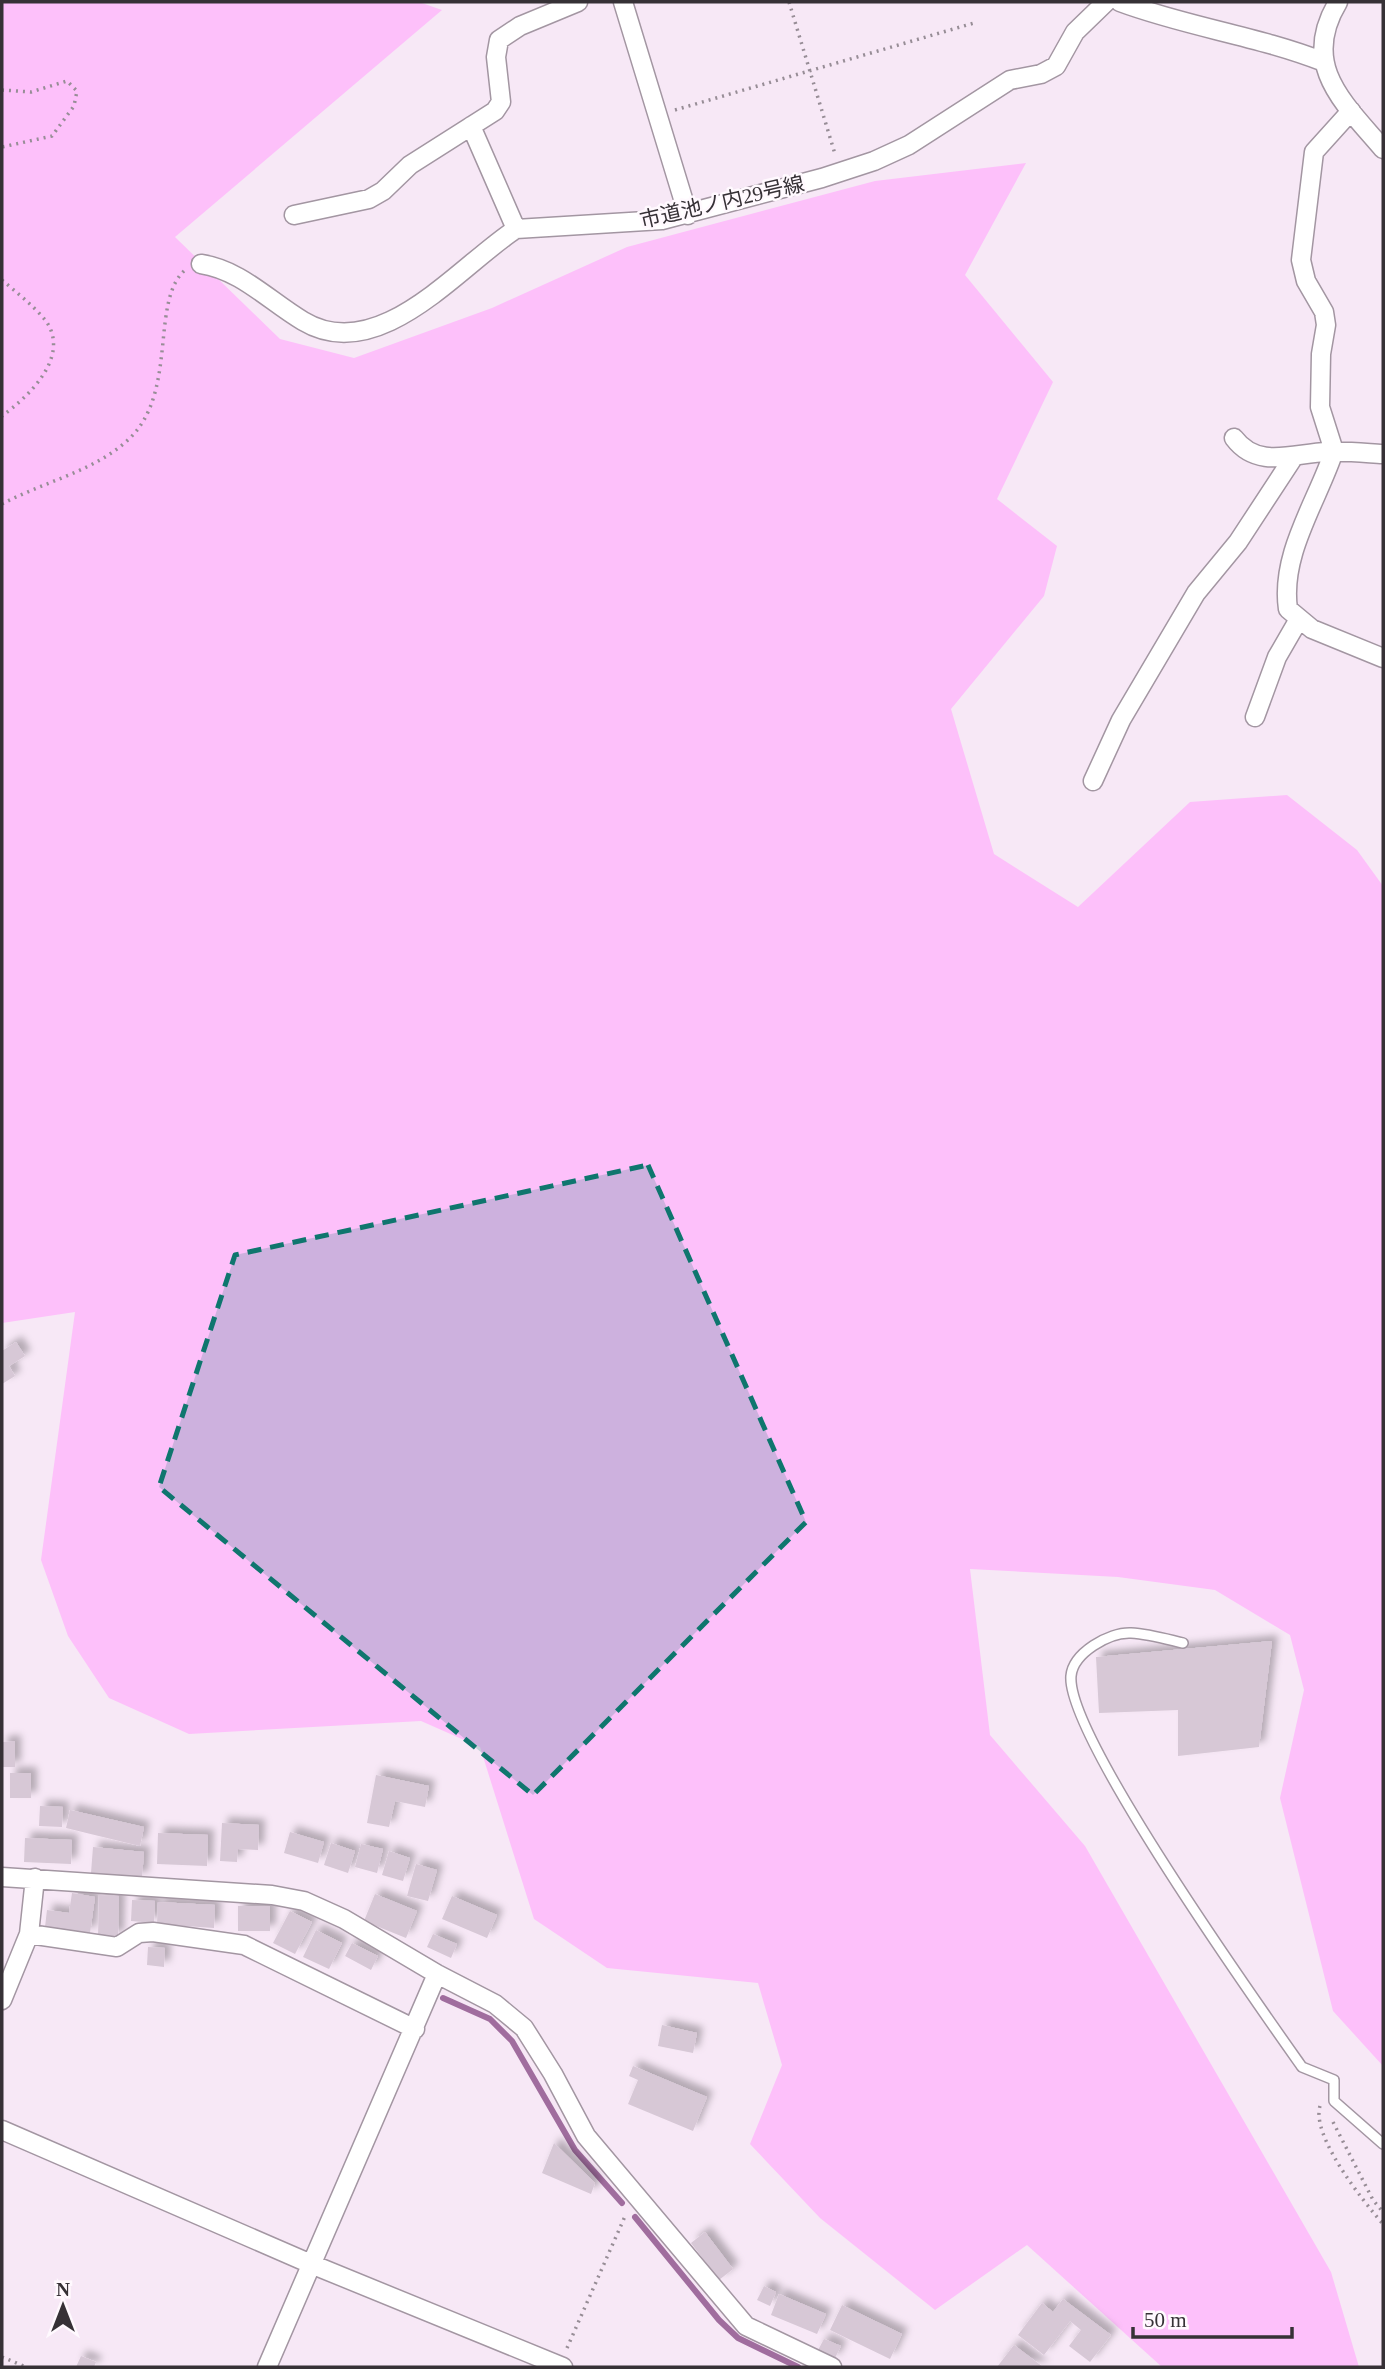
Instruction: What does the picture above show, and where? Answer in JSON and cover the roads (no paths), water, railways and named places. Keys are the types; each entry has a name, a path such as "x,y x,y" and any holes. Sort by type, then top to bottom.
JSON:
{"street":[{"path":"294,215 369,199 383,191 410,165 500,106 495,47 499,40 514,29 578,2"},
{"path":"623,2 688,215"},
{"name":"市道池ノ内29号線","path":"201,264 242,279 306,323 341,332 358,331 424,304 496,242 516,229 553,225 642,223 688,215 841,172 909,145 1010,80 1041,74 1056,66 1075,32 1106,2"},
{"path":"1120,2 1157,15 1262,40 1324,62"},
{"path":"1338,2 1321,39 1324,62 1338,95 1383,149"},
{"path":"1351,111 1314,152 1301,260 1306,281 1324,312 1321,407 1334,451 1304,522 1287,578 1289,609 1299,619 1333,639 1383,658"},
{"path":"471,126 516,229"},
{"path":"1234,438 1252,456 1293,458 1334,451 1383,454"},
{"path":"1093,782 1121,720 1196,593 1238,541 1293,458"},
{"path":"1255,717 1277,657 1299,619"},
{"path":"2,1877 272,1895 304,1901 344,1919 437,1974 495,2004 524,2028 553,2074 586,2136 746,2326 832,2367"},
{"path":"2,2000 29,1934 35,1878"},
{"path":"29,1934 117,1947 139,1933 153,1932 244,1945 415,2029"},
{"path":"267,2367 437,1974"},
{"path":"2,2130 311,2264 561,2366"}],"lane":[{"path":"1183,1643 1128,1632 1084,1652 1075,1661 1071,1677 1072,1693 1087,1732 1132,1811 1302,2067 1334,2080 1334,2101 1383,2144"}],"waterway":[{"path":"443,1998 490,2019 512,2041 575,2150 622,2203"},
{"path":"635,2217 719,2320 738,2338 798,2367"}]}
